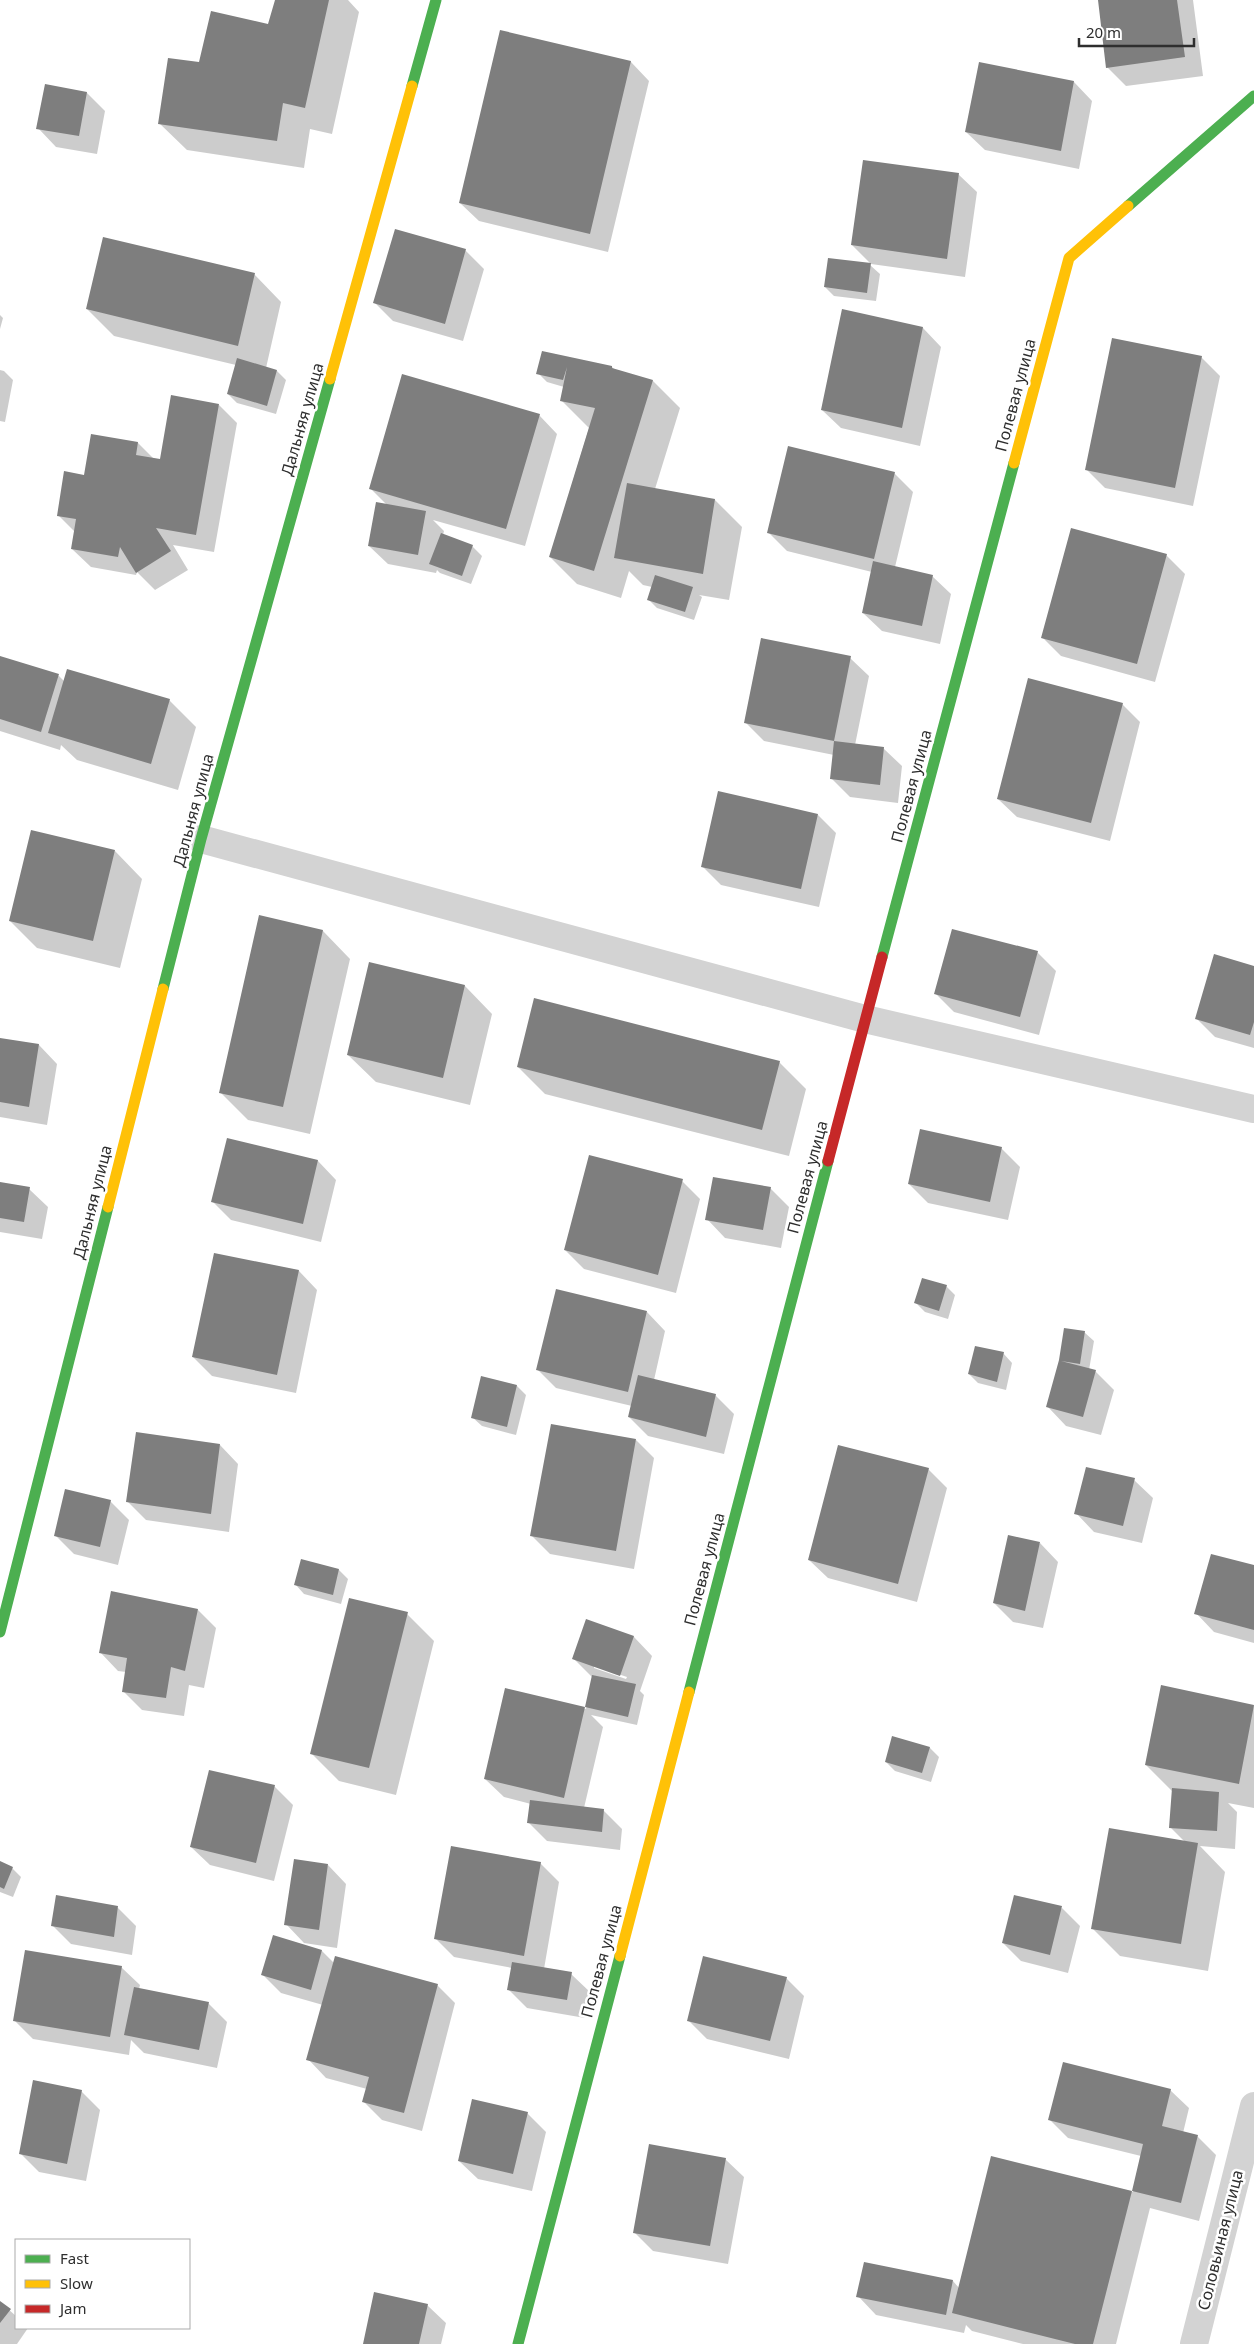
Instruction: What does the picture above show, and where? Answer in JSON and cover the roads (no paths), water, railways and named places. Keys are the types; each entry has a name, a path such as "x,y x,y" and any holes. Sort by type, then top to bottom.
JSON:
{"street":[{"name":"Дальняя улица","path":"0,1632 201,840 436,0"},
{"name":"Полевая улица","path":"518,2344 865,1019 1068,258 1254,96"},
{"path":"201,840 865,1019 1254,1108"},
{"name":"Соловьиная улица","path":"1194,2344 1254,2106"}]}
